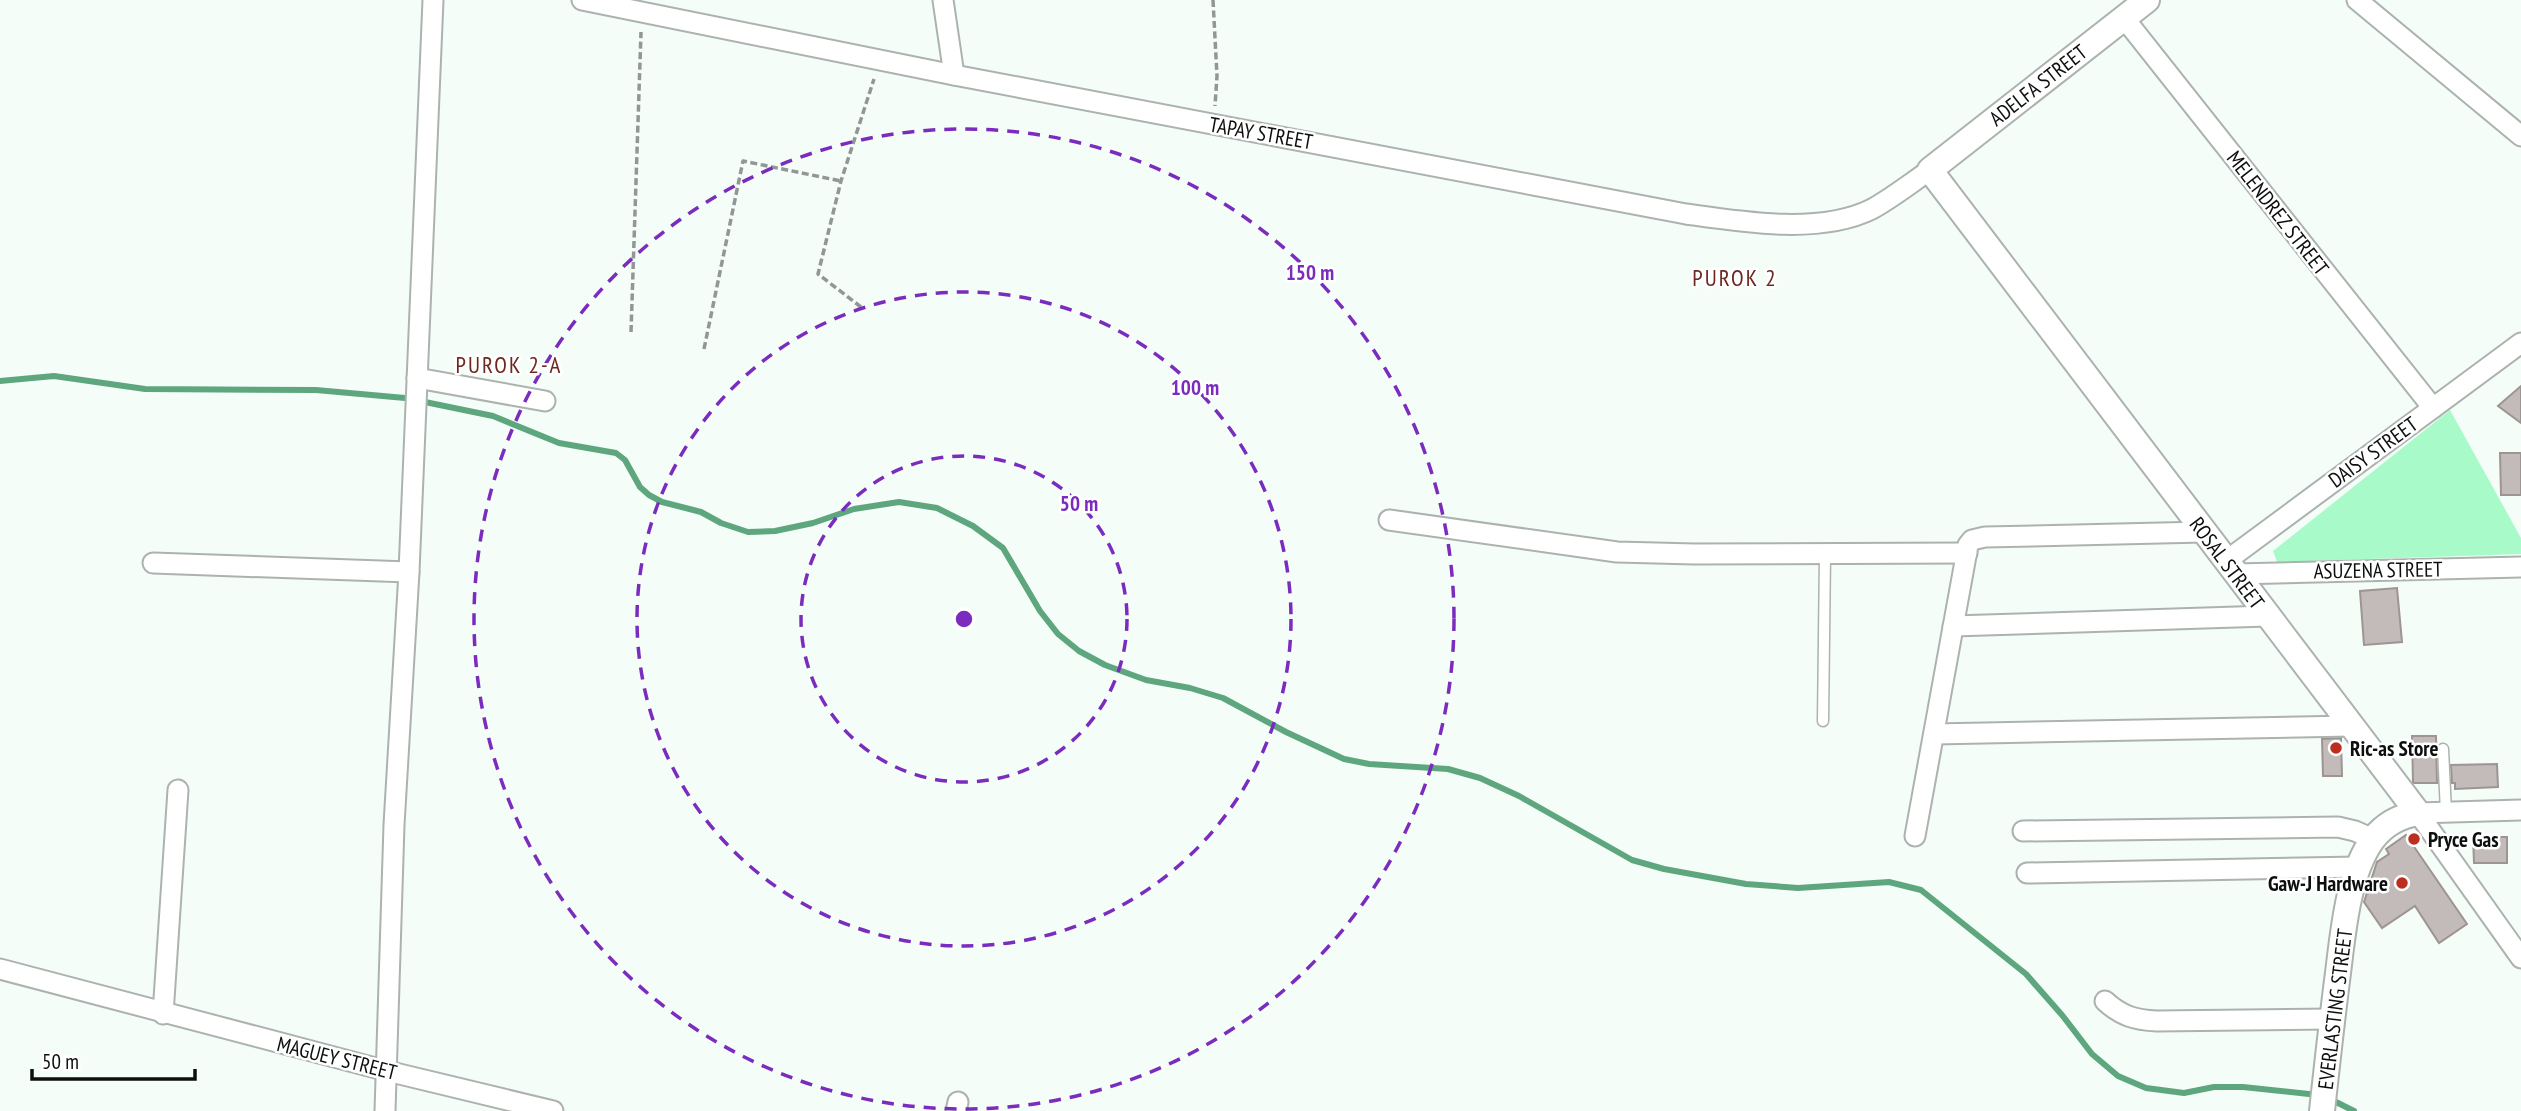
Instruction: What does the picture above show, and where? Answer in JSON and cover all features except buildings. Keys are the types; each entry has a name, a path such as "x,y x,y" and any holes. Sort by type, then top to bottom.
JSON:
{"street":[{"path":"385,1111 394,825 409,572 433,0"},
{"name":"TAPAY STREET","path":"582,0 954,75 1686,214 1772,223 1812,223 1847,218 1870,210 1930,170"},
{"path":"943,0 954,75"},
{"name":"ADELFA STREET","path":"1930,170 2147,0"},
{"path":"2357,0 2521,136"},
{"name":"MELENDREZ STREET","path":"2124,18 2433,408"},
{"name":"ROSAL STREET","path":"1930,170 2418,813 2521,958"},
{"name":"DAISY STREET","path":"2231,567 2433,408 2521,343"},
{"path":"417,378 545,401"},
{"path":"1389,520 1617,552 1967,553"},
{"path":"1915,835 1967,553 1972,540 1978,537 2204,532"},
{"path":"153,563 409,572"},
{"name":"ASUZENA STREET","path":"2231,567 2521,567"},
{"path":"1953,626 2268,616"},
{"path":"1934,734 2351,726"},
{"path":"163,1014 178,790"},
{"path":"2418,813 2521,810"},
{"name":"EVERLASTING STREET","path":"2322,1111 2343,937 2359,867 2374,839 2395,820 2418,813"},
{"path":"2023,831 2338,827 2374,839"},
{"path":"2027,873 2359,867"},
{"name":"MAGUEY STREET","path":"0,969 163,1014 553,1111"},
{"path":"2105,1001 2123,1015 2157,1021 2332,1019"}],"lane":[{"path":"1823,721 1825,554"},
{"path":"2443,749 2446,812"}],"path":[{"path":"1212,124 1217,76 1213,0"},
{"path":"631,332 642,12"},
{"path":"861,307 818,274 841,181 880,60"},
{"path":"704,349 743,161 841,181"}],"green space":[{"path":"2450,410 2521,538 2521,554 2277,562 2273,551"}],"waterway":[{"path":"0,381 54,376 145,389 316,390 405,398"},
{"path":"425,402 493,416 559,443 616,453 625,460 640,487 649,495 662,502 701,512 721,523 748,532 775,531 813,523 854,509 899,502 937,508 973,526 1003,548 1040,611 1058,634 1079,651 1105,665 1146,680 1190,688 1223,698 1344,759 1369,764 1448,769 1480,778 1519,796 1632,860 1664,869 1746,884 1798,888 1889,882 1921,890 2026,974 2092,1054 2118,1076 2146,1088 2184,1093 2214,1087 2243,1087 2309,1094"},
{"path":"2332,1100 2354,1111"}],"place":[{"name":"Ric-as Store","path":"2336,748"},
{"name":"Pryce Gas","path":"2414,839"},
{"name":"Gaw-J Hardware","path":"2402,883"}],"district":[{"name":"PUROK 2","path":"1735,277"},
{"name":"PUROK 2-A","path":"509,364"}]}
